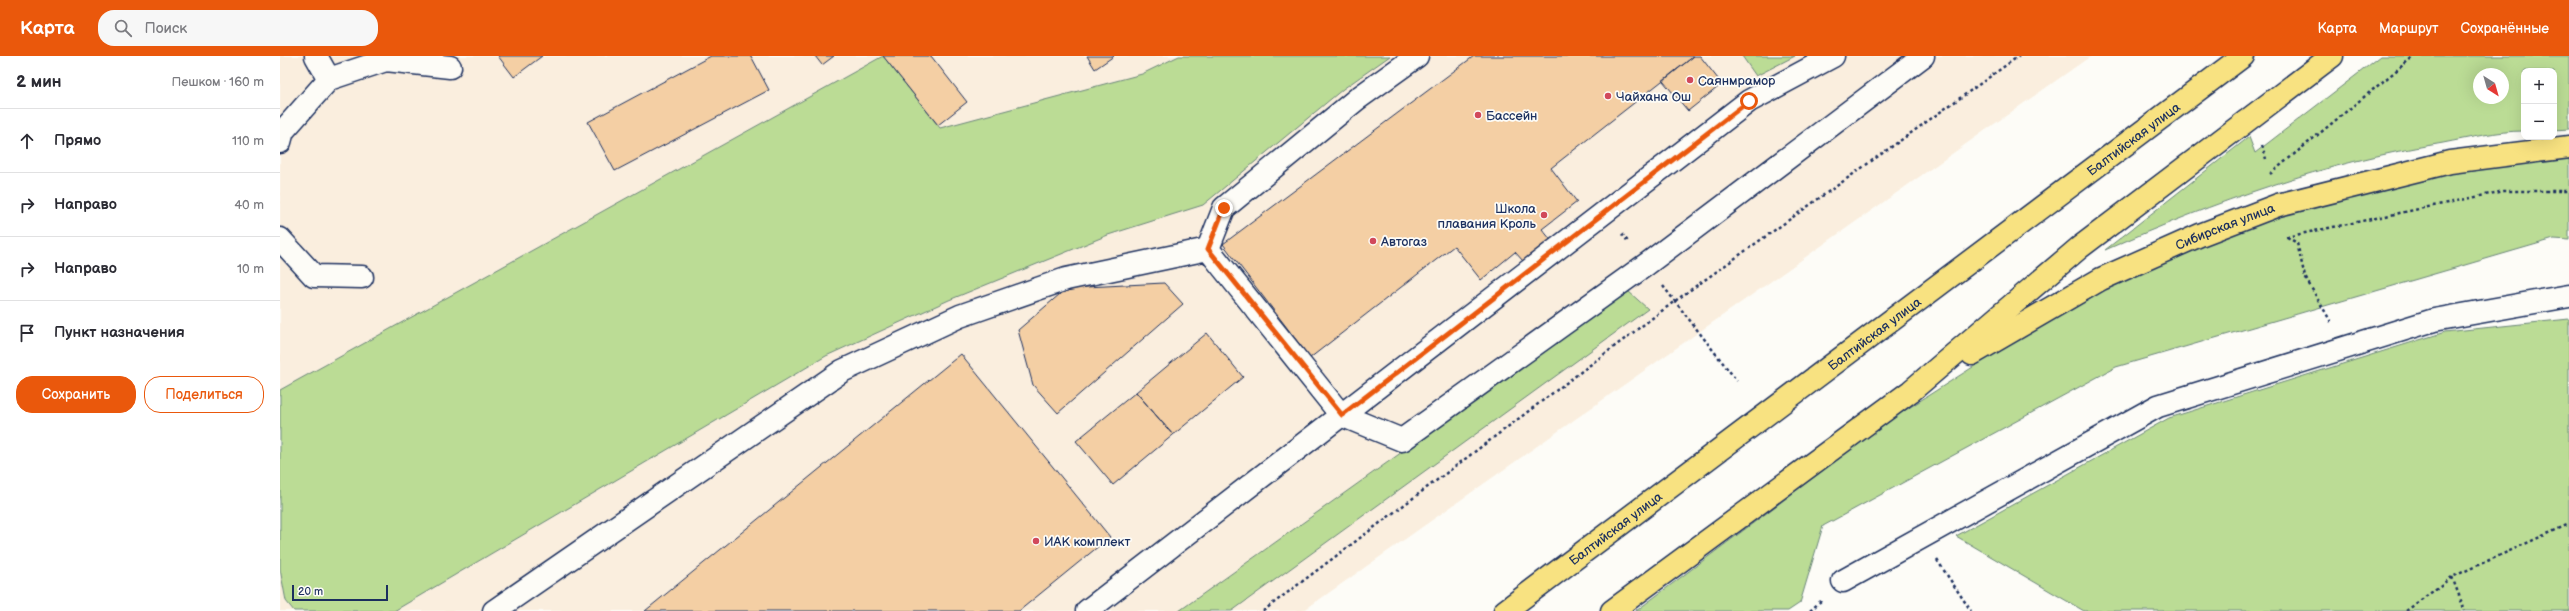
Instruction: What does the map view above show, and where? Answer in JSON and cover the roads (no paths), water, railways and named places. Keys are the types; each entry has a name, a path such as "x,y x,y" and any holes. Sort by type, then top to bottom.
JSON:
{"main road":[{"name":"Балтийская улица","path":"1505,611 2243,56"},
{"path":"1612,611 1911,391 2079,248 2332,56"},
{"name":"Сибирская улица","path":"1911,391 2007,332 2101,279 2200,234 2278,205 2450,162 2569,147"}],"lane":[{"path":"316,56 329,79"},
{"path":"1208,249 1224,208 1357,99 1417,56"},
{"path":"1087,611 1749,101 1833,56"},
{"path":"1208,249 1342,415 1402,440 1647,264 1923,56"},
{"path":"280,142 283,131 329,79 386,60 450,67"},
{"path":"280,239 314,276 362,277"},
{"path":"494,611 842,371 960,316 1066,279 1208,249"},
{"path":"1843,581 2158,406 2434,320 2569,296"}],"place":[{"name":"Саянмрамор","path":"1690,80"},
{"name":"Чайхана Ош","path":"1608,96"},
{"name":"Бассейн","path":"1478,115"},
{"name":"Школа плавания Кроль","path":"1544,215"},
{"name":"Автогаз","path":"1373,241"},
{"name":"ИАК комплект","path":"1036,541"}]}
